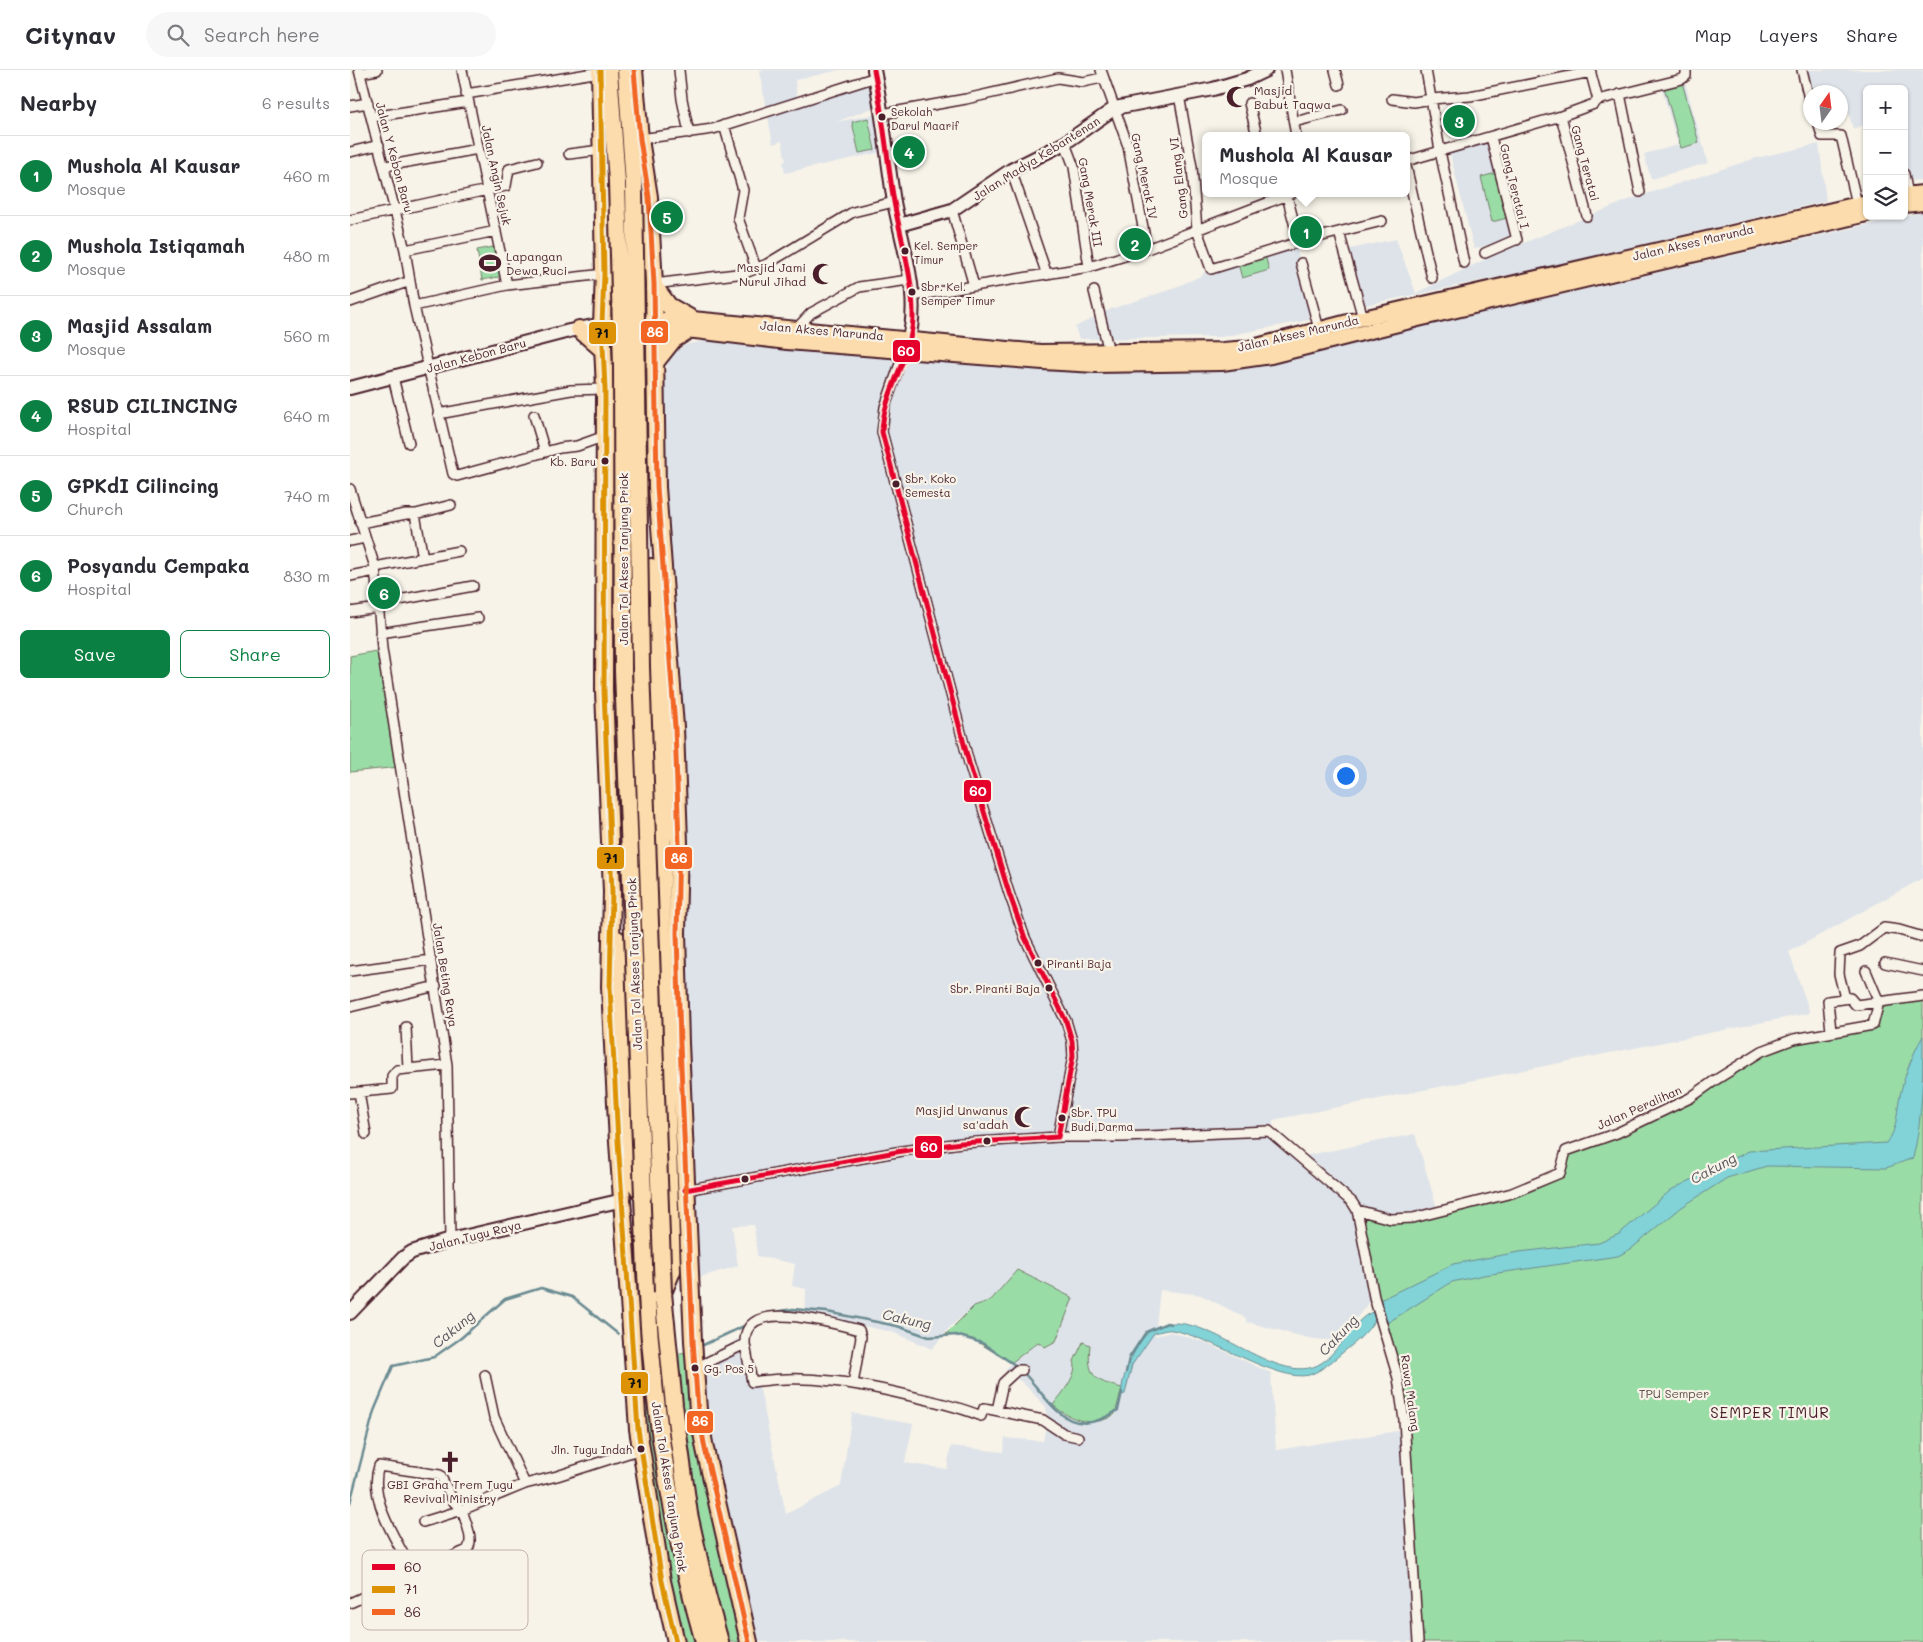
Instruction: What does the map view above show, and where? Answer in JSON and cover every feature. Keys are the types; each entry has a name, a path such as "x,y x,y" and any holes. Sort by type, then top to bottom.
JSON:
{"highway":[{"name":"Jalan Tol Akses Tanjung Priok","path":"626,70 634,185 641,667 663,1293 674,1404 689,1514 707,1595 720,1642"},
{"path":"634,70 640,139 649,197 657,323 654,368 657,487 675,727 679,842 677,933 685,1190 698,1410 705,1449 749,1642"},
{"name":"Jalan Tol Akses Tanjung Priok","path":"603,71 617,182 622,377 623,671 649,1338 656,1403 686,1578 704,1642"},
{"path":"603,71 601,150 606,334 604,370 604,691 612,870 610,988 632,1356 641,1449 662,1581 676,1642"},
{"path":"654,285 669,306 690,324 674,340 654,368"},
{"path":"579,329 606,334"},
{"path":"604,370 614,363 643,364 654,368"},
{"path":"657,487 652,508 652,573 662,792 661,931 672,1262 670,1278 663,1293"},
{"path":"611,931 618,940 622,964 633,1180 643,1196"}],"main road":[{"path":"1908,198 1923,193"},
{"path":"1908,199 1923,203"},
{"name":"Jalan Akses Marunda","path":"606,334 657,323 670,328 690,324 797,328 907,346 1040,352 1249,348 1363,318 1862,203"},
{"name":"Jalan Akses Marunda","path":"690,324 1096,365 1222,363 1271,356 1418,319 1863,215"}],"street":[{"path":"360,72 377,70"},
{"name":"Jalan Angin Sejuk","path":"462,70 507,285"},
{"path":"679,70 688,132"},
{"path":"1115,108 1247,79 1266,70"},
{"path":"1284,70 1295,132"},
{"path":"1335,70 1339,85"},
{"path":"1426,70 1440,152 1464,263"},
{"path":"1410,160 1561,116 1620,94 1682,79 1686,76 1686,70"},
{"path":"1802,70 1805,85"},
{"path":"372,117 603,71"},
{"path":"1392,99 1414,102 1470,96 1591,71 1596,102"},
{"name":"Jalan Y Kebon Baru","path":"360,72 378,145 386,166 410,281"},
{"path":"640,139 724,125 875,73 894,202 913,296 913,321 907,346 885,407 882,432 969,763 1009,893 1025,938 1066,1021 1072,1041 1073,1056 1058,1137"},
{"path":"882,114 966,99 1058,78 1084,82 1101,74"},
{"name":"Gang Merak IV","path":"1101,74 1128,146 1147,249"},
{"path":"1620,94 1640,192"},
{"name":"Gang Elang VI","path":"1179,95 1192,167 1197,230 1212,269 1299,242"},
{"path":"350,106 368,103"},
{"path":"1249,103 1256,132"},
{"name":"Jalan Madya Kebantenan","path":"899,225 952,210 1011,170 1065,143 1115,108"},
{"path":"1294,122 1342,110"},
{"name":"Gang Teratai","path":"1561,116 1586,216"},
{"path":"724,125 743,190 738,218 756,268"},
{"path":"1820,130 1822,136 1841,136 1862,203"},
{"name":"Gang Teratai I","path":"1485,253 1516,240 1490,137"},
{"name":"Gang Merak III","path":"1065,143 1074,167 1089,267"},
{"path":"350,152 378,145"},
{"path":"386,166 478,150"},
{"path":"569,154 601,150"},
{"path":"350,220 506,186 509,169 537,162"},
{"path":"1011,170 1047,275"},
{"path":"1410,183 1432,278"},
{"path":"913,296 1089,267 1147,249 1197,230 1270,197"},
{"path":"1291,197 1299,242 1382,221"},
{"path":"654,285 745,273 853,212 894,202"},
{"path":"952,210 974,286"},
{"path":"405,250 496,231"},
{"path":"1339,232 1363,318"},
{"path":"1301,263 1319,329"},
{"path":"414,306 507,285 604,274"},
{"path":"797,328 811,313 859,287 910,280"},
{"path":"350,302 410,281 438,414 455,476 545,452 577,446 605,436"},
{"path":"1094,292 1109,352"},
{"name":"Jalan Kebon Baru","path":"350,388 579,329 606,334"},
{"path":"393,377 409,442"},
{"path":"438,414 571,390 605,389"},
{"path":"534,415 545,452"},
{"name":"Jalan Beting Raya","path":"350,489 375,569 380,633 392,716 447,1065 450,1240"},
{"path":"360,523 415,514 451,505"},
{"path":"415,514 423,558"},
{"path":"350,542 365,538"},
{"path":"350,576 459,551"},
{"path":"350,612 473,586"},
{"path":"380,633 478,618"},
{"path":"1845,998 1839,974 1839,956 1843,950 1860,946 1884,928 1923,937"},
{"path":"350,971 431,960"},
{"path":"1886,963 1923,971"},
{"path":"1866,971 1879,1002"},
{"path":"350,1007 436,986"},
{"path":"1831,1032 1827,1002 1850,998 1856,1005 1923,996"},
{"name":"Jalan Peralihan","path":"1357,1210 1391,1219 1413,1218 1512,1193 1538,1184 1560,1173 1566,1151 1617,1133 1690,1098 1714,1080 1762,1052 1794,1038 1873,1025 1879,1002"},
{"path":"406,1027 408,1069"},
{"path":"366,1134 355,1092 392,1089 394,1072 447,1065"},
{"path":"685,1190 961,1143 1058,1137 1123,1137 1269,1131 1352,1202 1357,1210"},
{"name":"Jalan Tugu Raya","path":"350,1313 403,1258 412,1252 450,1240 623,1200"},
{"name":"Rawa Malang","path":"1357,1210 1376,1300 1397,1366 1404,1420 1418,1642"},
{"path":"853,1384 862,1337 859,1330 787,1316 766,1318 754,1322 747,1329 745,1344 752,1382 771,1379 810,1378 853,1384 948,1405 981,1416 984,1408 1042,1420 1064,1434 1078,1437"},
{"path":"695,1366 745,1344"},
{"path":"997,1410 1003,1383 1017,1370 1022,1370"},
{"path":"485,1376 494,1418 525,1484"},
{"path":"423,1522 462,1510 525,1484 557,1476 641,1449"},
{"path":"401,1550 389,1528 378,1493 379,1466 430,1472 442,1477 454,1502 462,1510 470,1538 470,1548 466,1550"},
{"path":"350,1603 362,1597"}],"shaded area":[{"path":"759,70 840,70 795,80 797,99 872,76 875,107 836,122 874,114 882,152 785,173 783,162 786,161 782,141 773,144"},
{"path":"1801,70 1923,70 1923,180 1908,181 1908,85 1863,85 1863,125 1853,129 1848,111 1848,85 1804,85"},
{"path":"1684,79 1708,163 1651,179 1644,154 1678,145 1661,86"},
{"path":"1490,140 1515,238 1474,249 1449,150"},
{"path":"1819,144 1826,201 1551,266 1361,306 1345,250 1396,239 1416,293 1492,256 1631,199 1756,158"},
{"path":"1923,212 1923,878 1789,952 1810,1013 1273,1120 1273,1134 1298,1157 1415,1134 1438,1211 1336,1345 1333,1341 1308,1338 1247,1322 1246,1318 1201,1295 1160,1290 1155,1336 1171,1332 1204,1342 1271,1373 1276,1450 1404,1430 1418,1642 749,1642 695,1368 748,1332 786,1514 841,1486 852,1413 913,1424 905,1463 947,1469 951,1446 1003,1452 1005,1438 1043,1441 1047,1420 1046,1407 1024,1384 1006,1370 1011,1363 1038,1342 1017,1270 991,1300 974,1306 950,1327 932,1349 892,1332 824,1318 805,1318 806,1289 792,1286 795,1264 757,1256 754,1225 732,1226 738,1266 690,1280 676,1090 664,379 670,355 684,345 705,341 1076,369 1237,369 1888,220 1908,220 1908,215"},
{"path":"1295,243 1315,319 1221,337 1079,339 1075,327 1111,309 1169,290 1203,275 1203,273"}],"green space":[{"path":"1682,82 1699,143 1681,148 1664,87"},
{"path":"868,118 875,150 859,153 852,122"},
{"path":"1496,173 1507,218 1492,222 1481,177"},
{"name":"Lapangan Dewa Ruci","path":"498,246 504,276 482,280 477,250"},
{"path":"1265,255 1269,270 1242,278 1238,264"},
{"path":"381,650 400,767 350,772 350,656"},
{"name":"TPU Semper","path":"1923,998 1923,1642 1418,1642 1397,1366 1380,1312 1357,1210 1391,1219 1512,1193 1560,1173 1566,1151 1617,1133 1794,1039 1873,1025 1879,1002"},
{"path":"1017,1270 1073,1298 1056,1341 1045,1347 1038,1342 1011,1363 973,1339 946,1334 974,1306 991,1300"},
{"path":"1083,1342 1090,1345 1090,1363 1094,1375 1104,1383 1122,1388 1115,1414 1107,1419 1091,1422 1082,1421 1067,1415 1053,1405 1072,1378 1075,1366 1074,1361"},
{"path":"688,1352 749,1642 721,1642 689,1514 673,1354"},
{"path":"655,1390 704,1642 676,1642 635,1391"}],"water":[{"path":"1923,1036 1921,1112 1913,1158 1886,1168 1767,1166 1727,1178 1682,1207 1631,1249 1618,1256 1484,1275 1452,1282 1384,1325 1376,1302 1453,1264 1519,1252 1599,1243 1619,1234 1671,1190 1749,1151 1886,1143 1893,1132 1903,1084"},
{"path":"1378,1311 1370,1327 1356,1342 1324,1367 1309,1375 1296,1376 1262,1366 1187,1334 1170,1330 1154,1333 1132,1365 1125,1394 1121,1395 1124,1377 1130,1360 1136,1349 1153,1329 1173,1323 1195,1327 1268,1361 1292,1368 1313,1367 1331,1355 1361,1319 1369,1313"}],"waterway":[{"name":"Cakung","path":"350,1503 374,1411 393,1366 434,1357 461,1338 505,1299 541,1288 572,1297 618,1334"},
{"name":"Cakung","path":"769,1313 793,1309 827,1312 897,1326 929,1337 956,1335 982,1343 1018,1367"},
{"name":"Cakung","path":"1126,1372 1129,1358 1146,1332 1167,1323 1171,1324"},
{"name":"Cakung","path":"699,1347 746,1325"},
{"name":"Cakung","path":"1022,1371 1053,1406 1063,1415 1074,1421 1086,1423 1101,1419 1118,1410 1122,1392"}],"transit line":[{"name":"71","path":"600,70 604,274 602,324 605,389 604,691 612,892 610,987 618,1142 638,1429 662,1581 676,1642"},
{"name":"86","path":"634,70 640,139 649,197 654,284 657,487 675,727 679,842 677,933 680,1043 693,1341 698,1410 705,1449 749,1642"},
{"name":"60","path":"685,1190 902,1151 961,1143 1058,1137 1073,1056 1072,1041 1066,1021 1025,938 1009,893 969,763 882,432 887,403 911,333 913,304 894,202 874,70"}],"place":[{"name":"Masjid Babut Taqwa","path":"1237,97"},
{"name":"Sekolah Darul Maarif","path":"882,117"},
{"name":"Masjid Assalam","path":"1459,121"},
{"name":"RSUD CILINCING","path":"909,152"},
{"name":"GPKdI Cilincing","path":"667,217"},
{"name":"Mushola Al Kausar","path":"1306,232"},
{"name":"Mushola Istiqamah","path":"1135,244"},
{"name":"Kel. Semper Timur","path":"905,251"},
{"name":"Lapangan Dewa Ruci","path":"490,263"},
{"name":"Masjid Jami Nurul Jihad","path":"823,274"},
{"name":"Sbr. Kel. Semper Timur","path":"912,292"},
{"name":"Kb. Baru","path":"605,461"},
{"name":"Sbr. Koko Semesta","path":"896,484"},
{"name":"Posyandu Cempaka","path":"384,593"},
{"name":"Piranti Baja","path":"1038,963"},
{"name":"Sbr. Piranti Baja","path":"1049,988"},
{"name":"Masjid Unwanus sa'adah","path":"1025,1117"},
{"name":"Sbr. TPU Budi Darma","path":"1062,1118"},
{"name":"Gg. Pos 5","path":"695,1368"},
{"name":"Jln. Tugu Indah","path":"641,1449"},
{"name":"GBI Graha Trem Tugu Revival Ministry","path":"450,1462"}],"district":[{"name":"SEMPER TIMUR","path":"1770,1412"}]}
